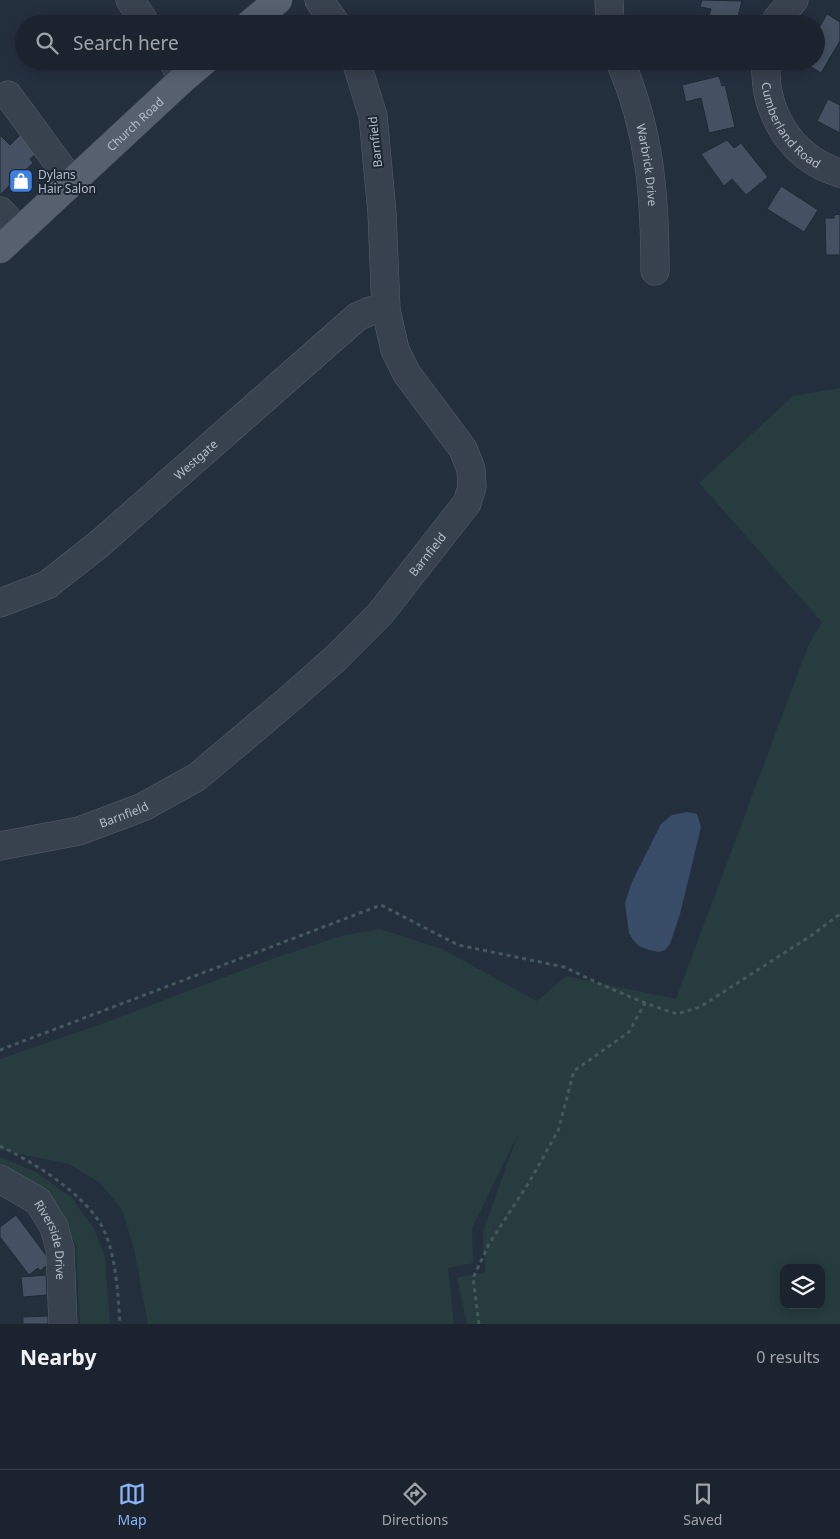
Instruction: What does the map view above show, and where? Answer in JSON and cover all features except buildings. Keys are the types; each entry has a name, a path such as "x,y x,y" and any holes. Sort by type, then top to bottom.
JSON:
{"main road":[{"path":"260,15 278,0"},
{"name":"Church Road","path":"0,250 72,182 178,70"}],"street":[{"path":"130,0 140,15"},
{"path":"319,0 330,15"},
{"path":"609,0 610,15"},
{"path":"781,15 794,0"},
{"name":"Barnfield","path":"0,846 79,831 142,807 197,776 336,658 380,614 467,503 472,487 471,469 462,449 407,374 395,350 386,310 382,213 373,116 359,70"},
{"name":"Warbrick Drive","path":"624,70 639,110 652,185 654,275"},
{"name":"Cumberland Road","path":"765,70 767,93 773,114 785,134 804,154 828,169 840,173"},
{"path":"8,94 72,182"},
{"path":"0,211 19,231"},
{"name":"Westgate","path":"0,603 47,585 99,544 357,317 370,311 386,310"},
{"name":"Riverside Drive","path":"0,1179 38,1201 54,1227 60,1249 63,1324"}],"path":[{"path":"0,1050 381,906 458,945 564,967 645,1003 677,1014 700,1007 812,935 840,914"},
{"path":"479,1324 473,1278 489,1244 528,1184 558,1130 574,1071 629,1032 645,1003"}],"green space":[{"path":"840,388 840,1324 467,1324 457,1278 485,1272 483,1231 518,1134 472,1228 473,1263 448,1268 454,1324 148,1324 134,1249 122,1209 99,1182 69,1164 0,1150 0,1059 107,1022 272,959 341,936 380,929 442,949 537,1001 566,976 676,999 809,644 822,622 699,483 793,396"},
{"path":"0,1157 36,1172 72,1198 94,1229 105,1256 110,1324 80,1324 76,1245 49,1194 0,1169"}],"water":[{"path":"687,812 697,814 701,827 680,914 670,944 665,950 659,952 649,950 639,946 629,933 625,903 632,882 661,824 672,815"}],"place":[{"name":"Dylans Hair Salon","path":"21,181"}]}
